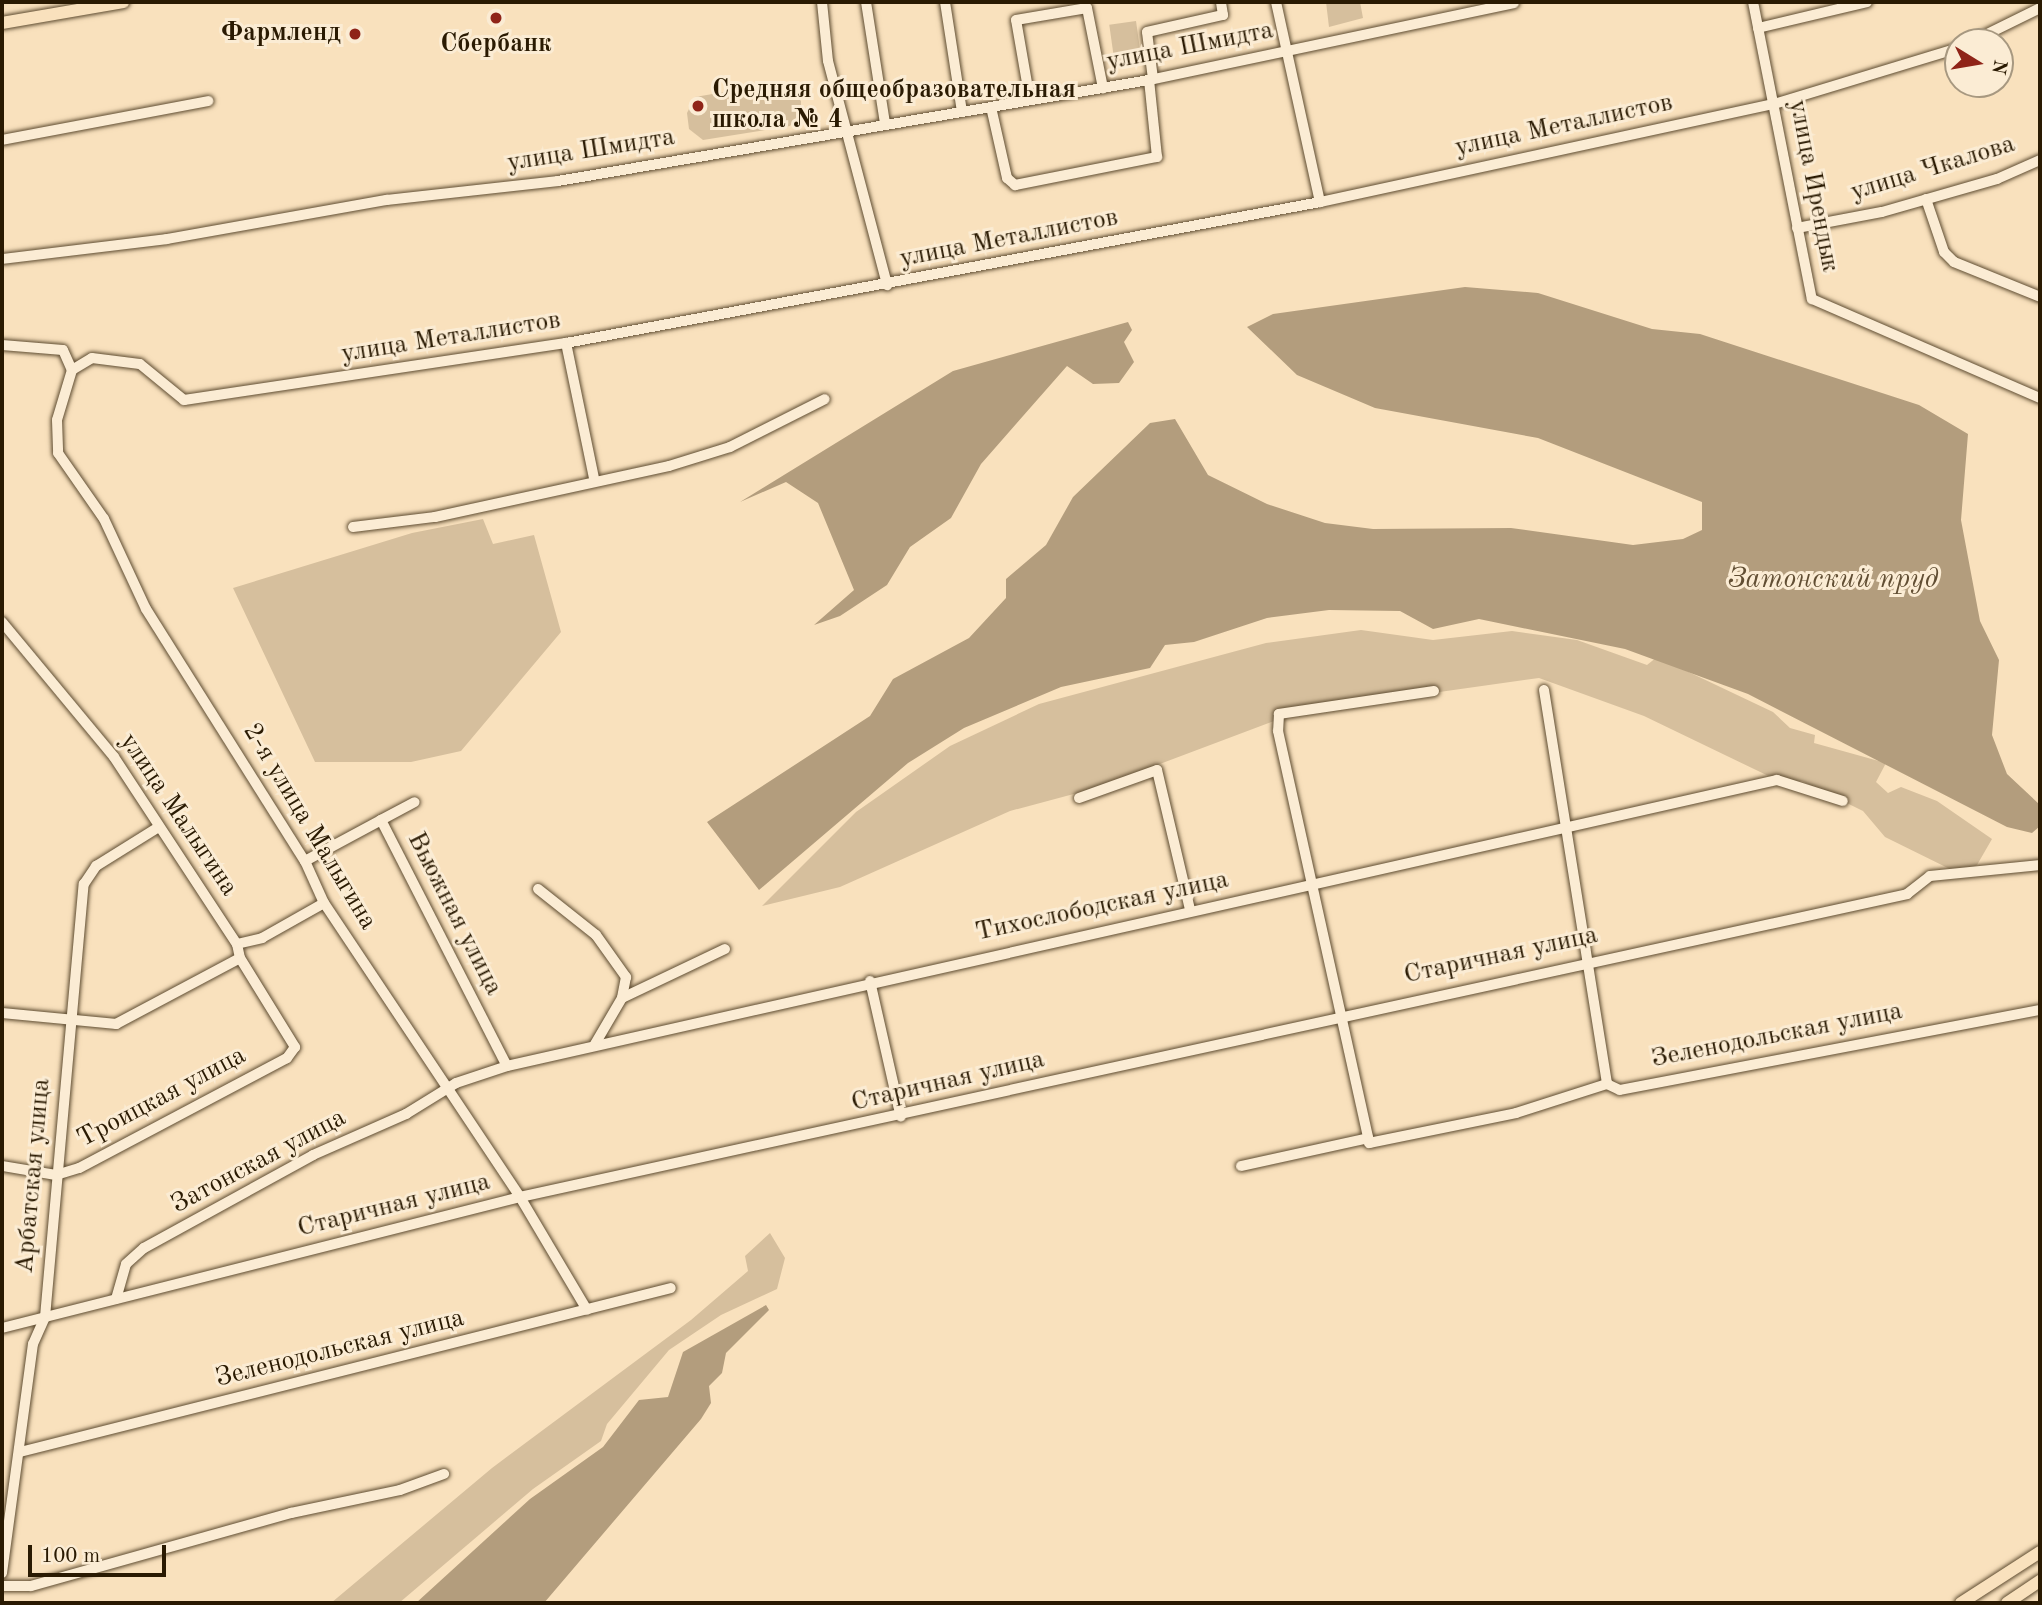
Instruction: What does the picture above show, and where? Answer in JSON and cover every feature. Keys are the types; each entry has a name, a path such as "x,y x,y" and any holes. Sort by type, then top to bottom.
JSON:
{"main road":[{"path":"2,23 123,2"},
{"path":"1961,1603 2040,1552"},
{"path":"2007,1603 2040,1581"}],"street":[{"path":"822,2 828,61 887,285"},
{"path":"866,2 886,124"},
{"path":"945,2 962,111"},
{"path":"991,107 1007,178 1015,185 1157,157 1147,32 1223,15 1221,2"},
{"path":"1276,2 1289,50 1321,202"},
{"name":"улица Ирендык","path":"1753,2 1812,299 2040,398"},
{"path":"1758,28 1867,2"},
{"name":"улица Шмидта","path":"2,259 167,239 387,200 558,181 1151,80 1514,3"},
{"path":"1030,100 1016,20 1091,5 1103,88"},
{"path":"1999,28 2040,8"},
{"name":"улица Металлистов","path":"72,370 92,358 140,364 184,400 566,343 1321,202 1774,104 1944,52"},
{"path":"2,140 208,101"},
{"name":"улица Чкалова","path":"1797,228 1926,200 2040,160"},
{"path":"1926,200 1944,252 1954,262 2040,297"},
{"path":"566,343 594,478"},
{"path":"2,345 63,350 72,370"},
{"name":"2-я улица Малыгина","path":"72,370 57,421 58,453 104,519 146,609 305,861 324,903 451,1090 520,1197 587,1310"},
{"path":"353,527 435,517 594,478 669,466 730,447 825,399"},
{"name":"улица Малыгина","path":"2,622 114,757 237,944 240,958 295,1047"},
{"path":"1241,1166 1516,1114 1608,1084 1569,827 1544,690"},
{"path":"1369,1141 1316,884 1278,731 1279,713 1434,691"},
{"path":"1079,798 1157,770 1190,910"},
{"name":"Тихослободская улица","path":"451,1090 456,1083 507,1066 595,1044 1190,910 1770,785 1777,780 1843,801"},
{"path":"381,820 415,802"},
{"name":"Вьюжная улица","path":"305,861 381,820 507,1066"},
{"name":"Арбатская улица","path":"2,1573 33,1344 45,1317 84,884 96,866 159,827"},
{"name":"Старичная улица","path":"2,1328 520,1197 901,1117 1343,1014 1590,960 1907,894 1930,876 2040,865"},
{"path":"537,889 596,935 626,977 622,998 595,1044"},
{"path":"237,944 262,938 324,903"},
{"path":"622,998 725,949"},
{"path":"2,1013 71,1023 116,1024 240,958"},
{"path":"870,981 901,1117"},
{"name":"Зеленодольская улица","path":"1608,1084 1620,1090 2040,1010"},
{"name":"Троицкая улица","path":"2,1166 56,1175 79,1168 287,1058 295,1047"},
{"name":"Затонская улица","path":"116,1299 126,1264 145,1248 313,1155 451,1090"},
{"name":"Зеленодольская улица","path":"20,1452 671,1288"},
{"path":"2,1586 31,1586 291,1513 400,1490 444,1474"}],"shaded area":[{"path":"1326,2 1360,2 1363,18 1329,27"},
{"path":"1136,21 1142,62 1115,65 1109,25"},
{"path":"783,82 801,101 801,111 790,126 703,140 689,129 687,113 695,97"},
{"path":"483,519 493,544 534,535 561,632 461,751 411,762 315,762 233,588 412,533"},
{"path":"1361,630 1433,640 1512,631 1577,640 1647,665 1657,657 1773,712 1790,728 1815,735 1814,743 1886,763 1876,782 1888,793 1901,787 1937,801 1992,839 1977,865 1960,874 1885,837 1863,811 1802,781 1783,783 1644,716 1539,678 1298,712 1096,788 1010,811 840,887 762,906 856,812 950,746 1039,704 1266,643"},
{"path":"770,1233 785,1258 777,1289 721,1315 669,1350 607,1424 601,1441 533,1489 399,1603 331,1603 492,1468 691,1320 748,1271 745,1256"}],"water":[{"name":"Затонский пруд","path":"1465,287 1538,293 1652,329 1700,334 1919,405 1968,434 1961,520 1980,621 1999,660 1992,735 2007,774 2040,805 2040,826 2032,833 2007,827 1748,694 1625,649 1479,619 1433,629 1400,611 1329,610 1267,618 1194,642 1165,645 1150,668 1061,687 964,728 908,763 759,890 707,822 870,716 893,679 969,638 1006,598 1006,579 1046,545 1073,497 1150,423 1175,419 1208,475 1267,504 1325,523 1373,529 1511,528 1633,545 1683,539 1702,530 1702,502 1538,438 1375,408 1297,375 1247,327 1273,314"},
{"path":"1128,322 1132,330 1124,342 1134,362 1119,383 1093,384 1067,366 981,464 951,518 910,547 887,585 840,616 814,625 854,590 818,503 786,482 740,502 953,371"},
{"path":"766,1305 769,1310 726,1353 722,1373 709,1386 711,1403 701,1419 544,1603 416,1603 530,1499 603,1447 639,1400 668,1397 683,1352"}],"place":[{"name":"Сбербанк","path":"496,18"},
{"name":"Фармленд","path":"355,34"},
{"name":"Средняя общеобразовательная школа № 4","path":"698,106"}]}
